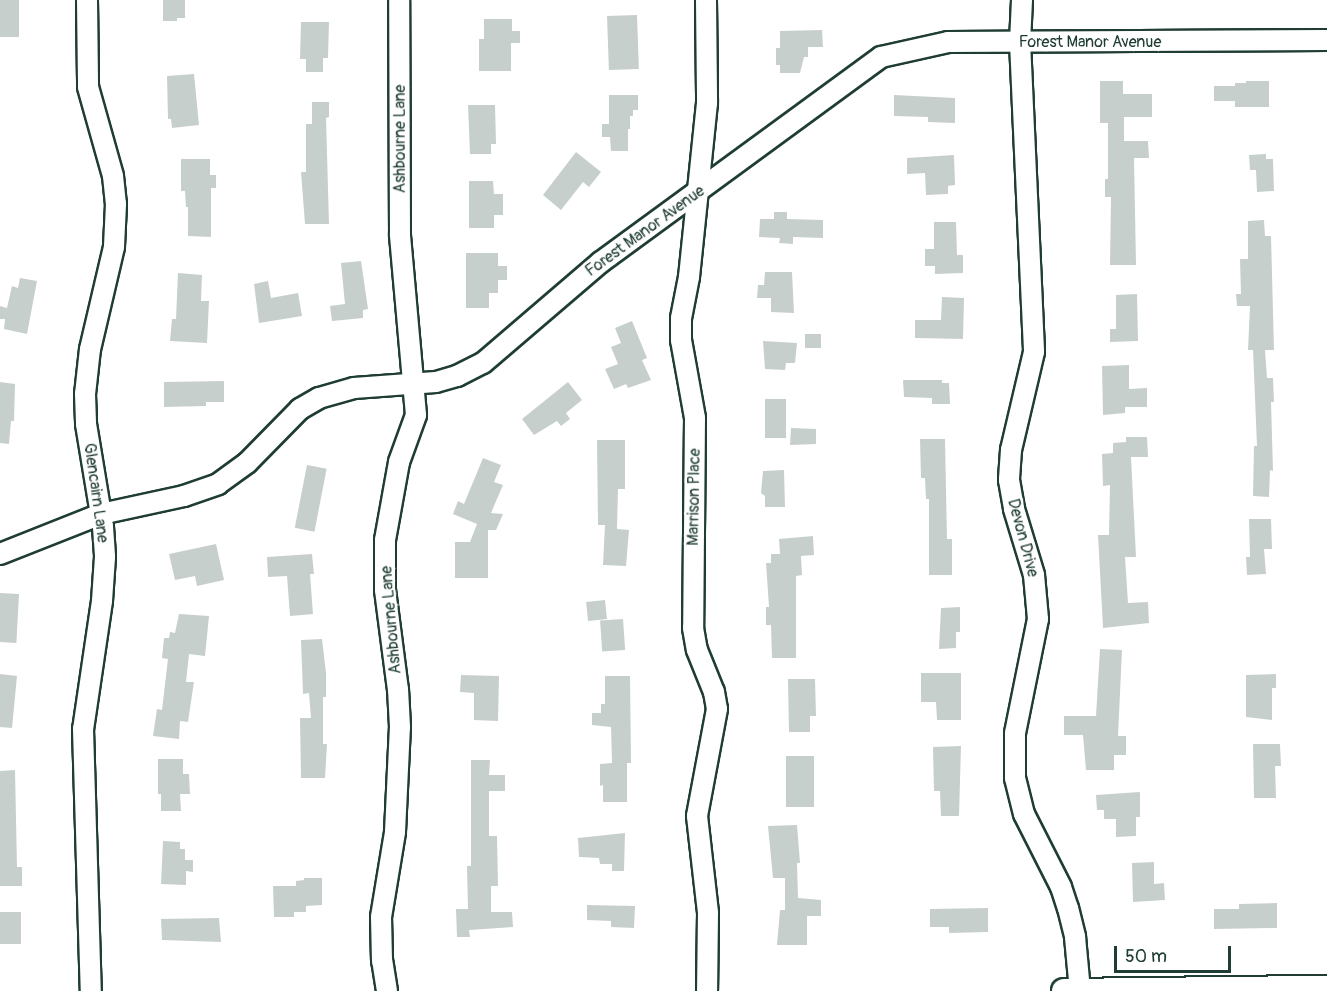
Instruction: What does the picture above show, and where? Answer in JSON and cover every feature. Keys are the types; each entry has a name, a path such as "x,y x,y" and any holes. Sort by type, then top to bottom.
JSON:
{"main road":[{"path":"1064,991 1327,988"}],"street":[{"name":"Glencairn Lane","path":"87,0 88,87 113,176 116,204 114,247 90,349 85,386 86,424 101,514 105,571 82,729 92,991"},
{"name":"Ashbourne Lane","path":"387,991 382,954 381,917 395,831 399,727 398,690 385,590 385,540 399,462 416,415 400,234 399,0"},
{"name":"Marrison Place","path":"706,0 707,103 681,318 681,340 695,418 693,628 697,650 714,692 717,709 697,809 697,836 708,914 707,991"},
{"name":"Devon Drive","path":"1022,0 1020,42 1034,352 1011,450 1009,480 1014,509 1034,575 1038,619 1015,733 1015,778 1024,814 1061,887 1068,908 1075,937 1080,991"},
{"name":"Forest Manor Avenue","path":"0,554 101,514 184,496 218,484 247,463 300,409 319,398 354,388 412,384 450,378 483,363 601,262 881,57 948,42 1327,40"}],"building":[{"path":"0,0 19,0 19,37 0,37"},
{"path":"163,0 185,0 185,18 177,18 177,21 163,21"},
{"path":"637,15 639,69 609,70 607,16"},
{"path":"484,19 512,19 512,31 520,31 520,43 511,43 511,71 479,71 479,39 484,39"},
{"path":"301,22 329,22 328,58 323,58 323,72 306,72 306,59 300,59"},
{"path":"822,30 823,47 808,47 808,57 804,57 800,73 780,73 780,65 776,65 776,48 780,48 780,31"},
{"path":"194,74 199,125 172,128 171,119 168,119 167,76"},
{"path":"1100,81 1123,81 1123,94 1152,94 1152,117 1124,117 1124,141 1148,141 1149,158 1134,158 1136,265 1110,265 1111,197 1105,197 1105,179 1108,179 1108,123 1100,123"},
{"path":"1246,81 1269,81 1269,107 1235,107 1235,101 1214,101 1214,86 1235,86 1235,83 1246,83"},
{"path":"609,95 638,95 638,110 633,110 633,116 630,116 628,151 611,151 610,137 602,137 602,124 609,124"},
{"path":"894,95 955,98 955,123 928,122 928,117 894,116"},
{"path":"312,102 329,102 329,117 326,118 329,224 305,224 301,172 306,172 306,124 312,124"},
{"path":"468,105 495,105 496,144 491,144 491,154 470,154"},
{"path":"576,152 601,172 589,187 583,182 561,210 543,195"},
{"path":"1266,154 1266,159 1273,159 1274,191 1257,192 1256,170 1250,170 1249,155"},
{"path":"954,155 955,185 948,186 948,194 926,195 925,173 907,174 907,158"},
{"path":"181,159 210,159 210,175 216,175 216,188 211,188 211,237 188,236 188,207 186,207 185,191 181,191"},
{"path":"469,181 493,181 494,194 503,194 503,215 494,215 494,228 469,228"},
{"path":"774,212 787,212 787,219 823,220 823,238 793,237 793,244 779,243 780,238 759,237 760,219 774,219"},
{"path":"1264,220 1265,236 1271,236 1274,350 1265,350 1267,378 1273,378 1274,402 1271,402 1273,471 1270,470 1269,497 1253,496 1254,446 1257,446 1253,350 1248,350 1250,306 1237,306 1236,294 1241,294 1240,259 1248,259 1248,221"},
{"path":"934,222 956,222 957,255 963,255 963,273 935,274 935,266 925,266 925,249 934,249"},
{"path":"466,253 498,253 498,266 507,266 507,280 498,280 498,293 489,293 489,308 466,308"},
{"path":"361,261 368,309 363,310 363,318 332,321 330,306 345,304 341,263"},
{"path":"765,272 792,272 794,313 771,312 771,298 757,298 758,285 764,285"},
{"path":"178,273 202,275 201,301 209,301 207,343 170,341 172,319 176,319"},
{"path":"20,278 37,281 27,334 4,329 5,319 0,319 0,306 7,308 12,286 18,288"},
{"path":"268,281 271,298 298,293 302,316 259,323 254,284"},
{"path":"1137,294 1138,341 1110,342 1110,329 1116,329 1116,295"},
{"path":"942,297 964,298 963,339 915,338 915,320 941,320"},
{"path":"632,321 647,358 642,360 651,380 628,388 626,384 614,389 605,369 618,364 611,347 621,343 615,328"},
{"path":"805,334 821,334 821,348 805,348"},
{"path":"763,341 797,343 795,363 786,363 785,370 765,369"},
{"path":"1129,365 1129,389 1147,388 1147,407 1125,407 1125,413 1103,415 1102,366"},
{"path":"903,380 942,380 942,383 949,383 950,404 932,404 932,398 904,397"},
{"path":"224,381 224,402 206,402 206,406 164,407 164,382"},
{"path":"0,382 15,384 14,421 11,421 9,444 0,443"},
{"path":"568,382 582,400 566,413 570,419 561,426 557,421 534,435 522,419"},
{"path":"765,399 786,399 786,438 765,438"},
{"path":"791,428 816,429 816,444 790,445"},
{"path":"1126,437 1147,437 1148,457 1131,457 1136,557 1125,557 1128,603 1148,602 1149,623 1103,628 1098,535 1109,535 1110,485 1103,486 1102,454 1113,453 1113,443 1126,442"},
{"path":"920,439 945,439 947,539 952,539 952,575 929,575 929,499 926,499 925,478 921,478"},
{"path":"597,440 625,440 625,489 618,489 617,529 629,530 626,566 603,565 605,525 598,525"},
{"path":"483,458 501,465 494,482 503,485 491,513 503,514 496,530 488,530 488,578 455,578 455,542 470,542 477,524 453,514 458,501 464,504"},
{"path":"307,465 327,469 314,532 295,528"},
{"path":"784,470 785,507 765,507 765,496 761,493 763,471"},
{"path":"1249,519 1271,519 1272,549 1264,549 1266,574 1247,575 1246,557 1250,557"},
{"path":"813,536 814,555 801,556 802,575 796,576 796,658 772,658 771,625 766,625 766,607 769,607 766,563 771,563 771,554 780,554 779,539"},
{"path":"216,544 224,580 197,586 195,576 175,580 169,554"},
{"path":"312,554 314,574 310,574 313,614 290,616 287,576 268,577 267,557"},
{"path":"0,593 19,594 16,643 0,642"},
{"path":"605,600 607,619 588,621 586,602"},
{"path":"960,607 960,632 956,632 956,648 939,649 941,608"},
{"path":"179,614 209,616 205,656 189,654 186,682 194,682 188,722 180,721 179,739 153,736 157,709 162,710 168,659 162,658 164,638 169,638 170,632 175,633"},
{"path":"623,619 625,650 602,652 600,621"},
{"path":"322,639 326,673 326,697 323,697 323,744 327,744 325,778 301,778 300,718 311,718 309,693 303,694 301,640"},
{"path":"1100,649 1122,650 1118,736 1126,736 1126,755 1114,755 1114,770 1086,770 1083,735 1064,735 1064,716 1096,716"},
{"path":"921,673 961,673 961,720 937,720 936,702 921,702"},
{"path":"0,674 17,676 12,728 0,727"},
{"path":"1276,674 1276,688 1272,688 1272,720 1246,717 1246,675"},
{"path":"461,675 499,676 498,721 474,720 474,693 460,692"},
{"path":"605,676 630,676 631,763 627,763 627,802 603,802 603,785 600,786 600,764 612,763 611,727 592,725 592,713 601,713 601,704 605,704"},
{"path":"788,679 815,679 816,716 810,716 810,732 789,732"},
{"path":"1253,744 1280,744 1281,766 1275,766 1276,798 1254,798"},
{"path":"961,746 959,816 941,816 940,791 934,791 933,747"},
{"path":"786,756 814,756 814,807 786,807"},
{"path":"158,759 183,759 183,774 189,774 190,794 180,794 181,811 161,811 161,794 158,794"},
{"path":"471,760 490,760 489,775 505,775 505,791 489,791 489,836 497,836 498,886 491,886 491,912 512,912 513,927 469,930 470,937 457,937 456,909 468,909 467,866 471,866"},
{"path":"15,770 17,867 22,867 22,886 0,886 0,771"},
{"path":"1140,792 1140,817 1136,817 1136,836 1116,837 1116,819 1104,819 1104,810 1097,810 1096,795"},
{"path":"797,825 800,863 797,863 798,898 821,900 821,916 807,916 807,945 777,945 780,910 785,910 785,878 773,878 768,826"},
{"path":"625,833 624,871 612,871 612,864 600,864 599,858 579,857 578,838"},
{"path":"163,841 180,842 180,849 185,849 185,860 193,860 193,872 186,871 186,885 161,884"},
{"path":"1154,862 1154,884 1164,883 1165,900 1133,902 1132,863"},
{"path":"304,878 322,878 322,905 306,906 306,912 294,912 294,917 274,917 273,886 296,886 296,881 304,880"},
{"path":"1277,903 1277,928 1214,929 1214,909 1239,909 1239,904"},
{"path":"587,905 635,906 634,928 611,927 611,921 587,920"},
{"path":"988,908 988,932 949,933 949,927 930,927 930,909"},
{"path":"0,912 21,912 21,944 0,944"},
{"path":"219,918 221,942 162,940 161,919"}]}
